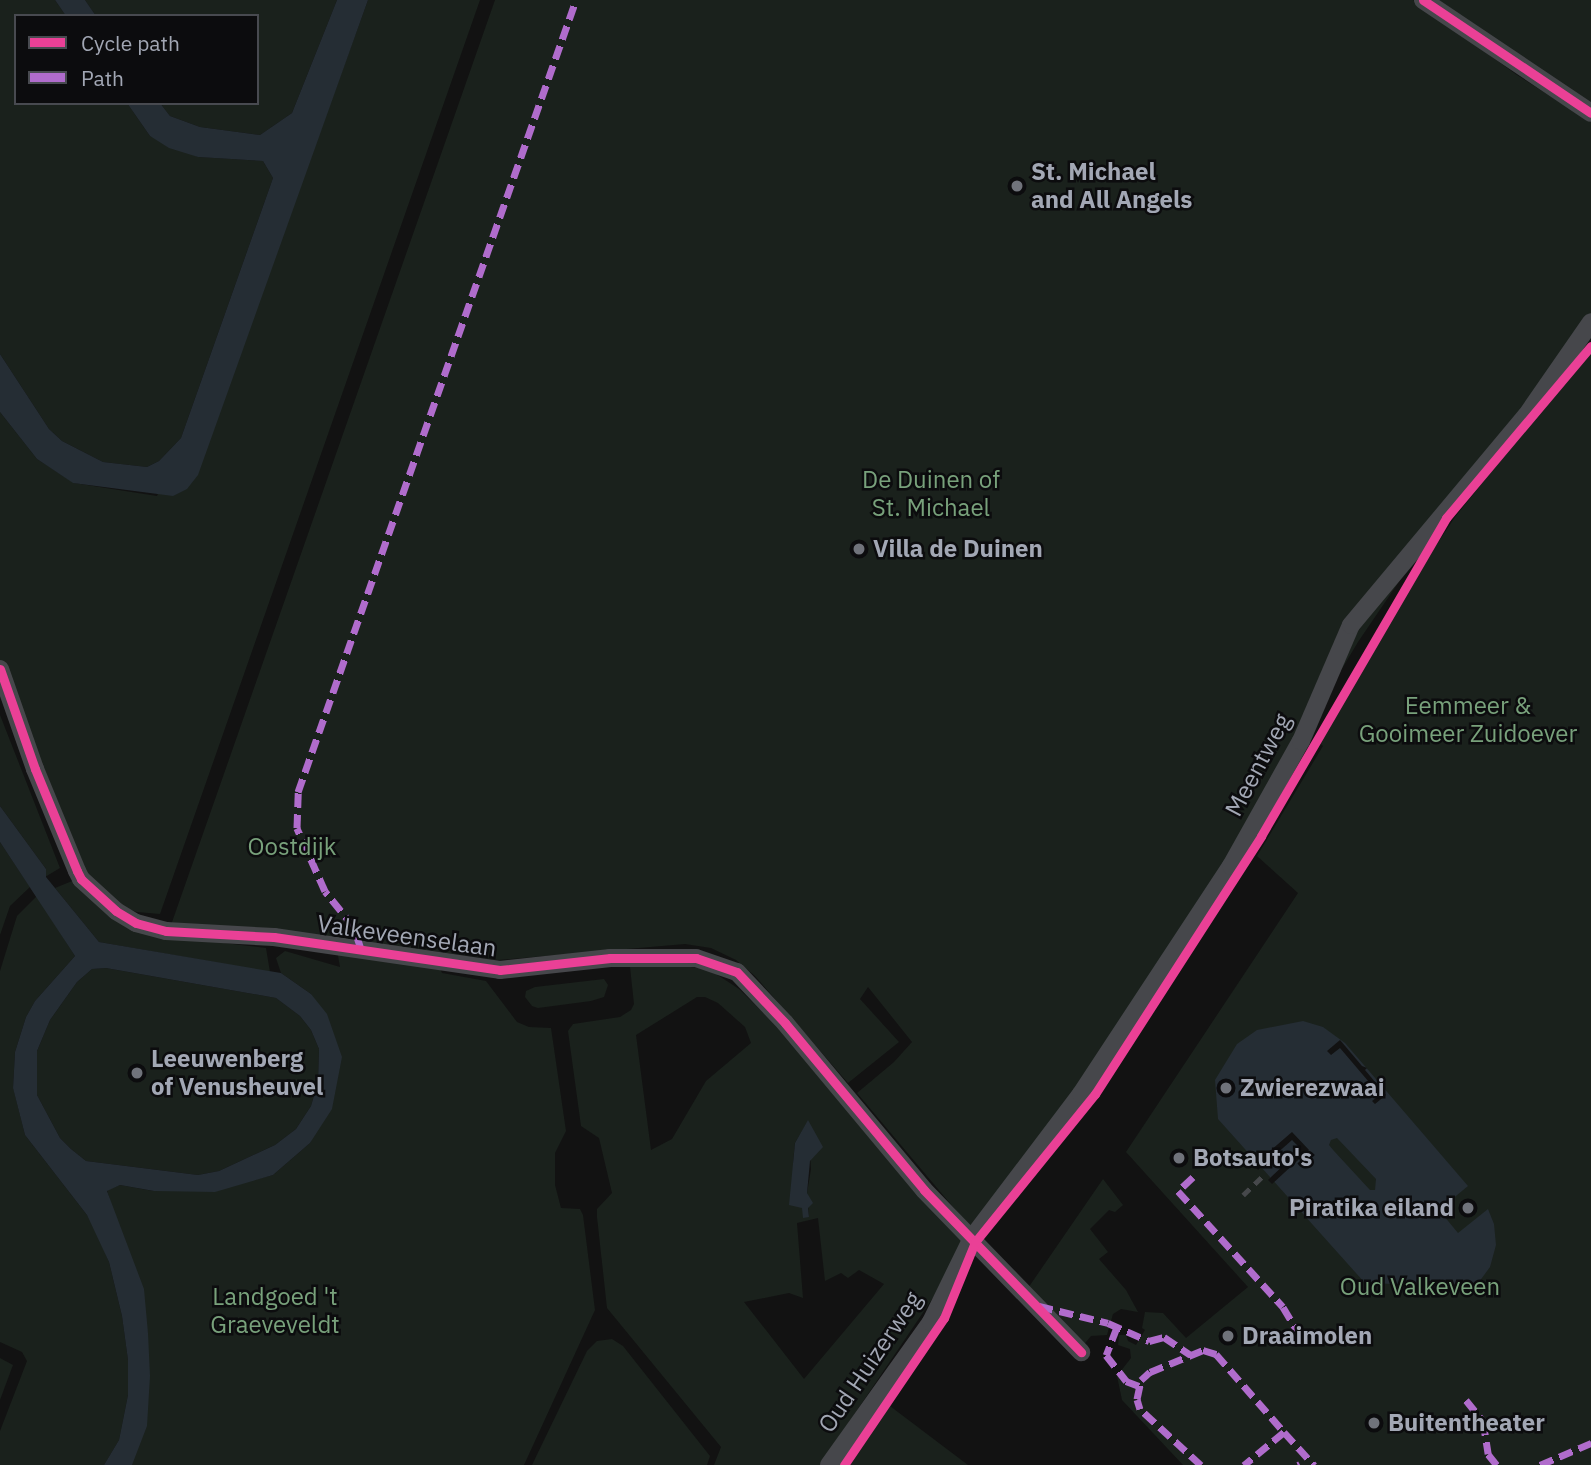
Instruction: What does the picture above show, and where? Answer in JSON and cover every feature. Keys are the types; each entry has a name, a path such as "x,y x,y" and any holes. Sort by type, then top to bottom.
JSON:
{"street":[{"path":"1423,0 1591,113"},
{"name":"Meentweg","path":"971,1238 1082,1094 1231,866 1301,741 1351,625 1526,416 1591,322"},
{"name":"Valkeveenselaan","path":"0,669 34,769 81,879 116,911 136,923 166,931 274,937 500,970 610,958 696,958 737,972 785,1023 924,1190 971,1238"},
{"path":"971,1238 1081,1352"},
{"name":"Oud Huizerweg","path":"830,1465 931,1321 971,1238"}],"green space":[{"path":"0,0 55,0 65,14 14,14 14,105 128,105 150,136 198,157 263,161 273,178 181,438 159,461 147,467 103,462 62,441 49,429 0,354"},
{"path":"85,0 337,0 292,113 260,135 200,127 170,116 162,105 259,105 259,14 95,14"},
{"path":"368,0 480,0 160,914 137,912 125,908 90,879 72,846 0,661 0,412 37,459 74,483 157,496 309,162"},
{"name":"De Duinen of St. Michael","path":"495,0 1413,0 1517,75 1591,122 1591,332 1475,470 1358,642 1194,916 975,1233 857,1093 894,1062 912,1042 868,987 860,999 899,1042 848,1083 755,976 736,960 711,948 685,944 498,960 432,951 442,973 486,981 517,1022 529,1027 551,1028 566,1131 555,1153 555,1185 561,1208 580,1209 583,1215 595,1310 524,1465 129,1465 148,1333 107,1190 120,1185 153,1191 253,1180 273,1175 310,1143 336,1083 311,994 281,973 276,958 285,951 340,967 335,939 171,925"},
{"path":"1435,0 1591,0 1591,112"},
{"path":"1591,348 1591,1465 1183,1465 1122,1400 1117,1376 1131,1358 1130,1349 1118,1345 1119,1335 1126,1335 1128,1341 1136,1345 1145,1330 1142,1328 1145,1312 1163,1313 1186,1338 1248,1287 1126,1152 1298,893 1257,856 1323,746 1319,742 1363,655 1455,517"},
{"path":"0,715 60,868 45,877 46,869 0,806"},
{"path":"0,842 30,887 10,906 0,935"},
{"path":"77,879 102,906 181,938 266,948 270,972 99,942 55,888"},
{"path":"37,896 75,956 35,1001 26,1017 15,1052 13,1087 25,1135 87,1215 98,1235 109,1262 122,1316 128,1360 128,1395 119,1440 104,1465 0,1465 0,1431 27,1361 22,1352 0,1342 0,971 17,916"},
{"path":"639,964 707,968 739,989 776,1025 968,1246 820,1465 714,1465 721,1447 607,1308 597,1209 612,1193 599,1138 581,1126 568,1031 573,1024 620,1017 631,1010 634,1004 630,967","holes":["697,997 705,997 718,1003 745,1027 751,1043 706,1081 672,1139 651,1150 636,1035","808,1121 811,1169 807,1193 809,1217 802,1208 793,1163 795,1143","818,1218 825,1281 841,1273 848,1278 859,1270 884,1284 804,1379 744,1302 789,1293 803,1298 797,1223"]},
{"path":"106,968 276,998 300,1016 311,1030 319,1049 318,1082 311,1106 296,1129 275,1145 219,1171 198,1175 86,1161 71,1149 60,1138 37,1095 37,1051 50,1020 77,982 92,969"},
{"path":"604,979 608,985 604,997 591,1001 538,1008 532,1006 525,997 526,991 535,987"},
{"path":"1103,1179 1123,1205 1115,1212 1109,1210 1090,1229 1108,1252 1099,1259 1126,1290 1138,1312 1121,1309 1113,1314 1107,1335 1091,1336 1081,1348 1026,1291"},
{"path":"612,1339 623,1346 710,1456 707,1465 532,1465 587,1351 597,1341"},
{"path":"0,1358 13,1365 0,1400"},
{"path":"886,1403 968,1465 837,1465"}],"shaded area":[{"path":"55,0 85,0 95,14 65,14"},
{"path":"337,0 368,0 198,475 187,489 173,496 73,483 37,459 0,412 0,354 49,429 62,441 103,462 147,467 159,461 181,438 273,178 263,161 198,157 169,148 150,136 128,105 162,105 170,116 200,127 260,135 292,113"},
{"path":"0,806 46,869 46,877 99,942 281,973 311,994 327,1014 342,1057 332,1109 310,1143 273,1175 215,1192 154,1191 120,1185 107,1191 144,1289 150,1376 147,1426 132,1465 104,1465 119,1440 128,1395 128,1360 122,1316 109,1262 87,1215 25,1135 13,1088 15,1052 26,1017 35,1001 75,956 0,842","holes":["106,968 276,998 300,1016 311,1030 319,1049 318,1082 311,1106 296,1129 275,1145 219,1171 198,1175 86,1161 60,1138 37,1095 37,1051 50,1020 77,982 92,969"]},
{"path":"1303,1021 1323,1027 1345,1043 1468,1186 1439,1210 1458,1233 1488,1209 1494,1224 1496,1245 1490,1267 1479,1282 1464,1295 1456,1289 1364,1282 1218,1119 1215,1080 1237,1044 1257,1030","holes":["1337,1138 1376,1179 1375,1190 1370,1190 1329,1145 1331,1140"]},
{"path":"808,1120 823,1147 810,1161 807,1193 813,1203 808,1208 809,1217 803,1218 802,1208 789,1205 795,1143"}],"pier":[{"path":"1340,1040 1362,1066 1367,1068 1365,1070 1386,1095 1375,1104 1372,1101 1380,1095 1340,1048 1331,1055 1327,1051"},
{"path":"1292,1132 1309,1150 1272,1184 1268,1180 1301,1149 1292,1140 1258,1170 1254,1165"}],"railway":[{"path":"1243,1195 1263,1176"}],"marked path":[{"path":"361,949 354,927 325,891 297,828 298,792 576,0"},
{"path":"1193,1177 1178,1191 1283,1307 1303,1340"},
{"path":"1039,1306 1108,1323 1149,1341 1164,1337 1191,1355"},
{"path":"1117,1327 1106,1355 1126,1381 1139,1386"},
{"path":"1201,1465 1140,1409 1137,1399 1141,1380 1150,1372 1203,1350 1216,1354 1284,1432 1244,1465"},
{"path":"1466,1400 1483,1421 1488,1454 1497,1465"},
{"path":"1284,1432 1314,1465"},
{"path":"1540,1465 1591,1443"}],"cycle path":[{"path":"1423,0 1591,113"},
{"path":"844,1465 944,1318 975,1242 1095,1094 1261,836 1446,518 1591,346"},
{"path":"0,669 35,769 77,871 81,879 116,911 136,923 166,931 274,937 500,970 610,958 696,958 737,972 785,1023 924,1190 1081,1352"}],"place":[{"name":"St. Michael and All Angels","path":"1017,186"},
{"name":"Villa de Duinen","path":"859,549"},
{"name":"Leeuwenberg of Venusheuvel","path":"137,1073"},
{"name":"Zwierezwaai","path":"1226,1088"},
{"name":"Botsauto's","path":"1179,1158"},
{"name":"Piratika eiland","path":"1468,1208"},
{"name":"Draaimolen","path":"1228,1336"},
{"name":"Buitentheater","path":"1374,1423"}],"park label":[{"name":"Eemmeer & Gooimeer Zuidoever","path":"1468,720"},
{"name":"Oostdijk","path":"292,847"},
{"name":"Oud Valkeveen","path":"1420,1287"},
{"name":"Landgoed 't Graeveveldt","path":"275,1311"}]}
